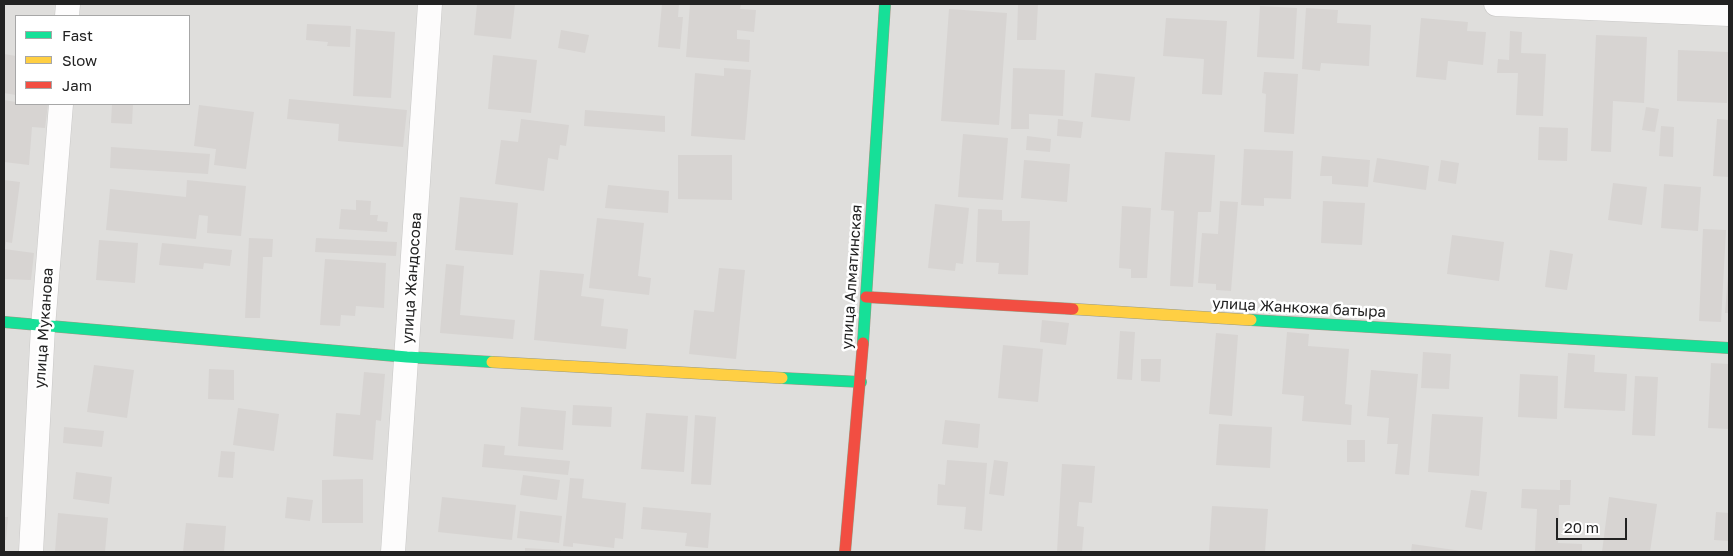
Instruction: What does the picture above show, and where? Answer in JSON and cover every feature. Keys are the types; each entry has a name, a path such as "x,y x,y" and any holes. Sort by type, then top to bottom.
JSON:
{"street":[{"name":"улица Жандосова","path":"393,552 430,4"},
{"name":"улица Алматинская","path":"845,552 861,382 885,4"},
{"path":"1496,4 1729,14"},
{"name":"улица Муканова","path":"31,552 43,326 60,105"},
{"name":"улица Жанкожа батыра","path":"866,297 1729,348"},
{"path":"4,322 407,357 861,382"}],"shaded area":[{"path":"4,4 1729,4 1729,552 4,552"}],"building":[{"path":"477,4 515,4 511,39 474,35"},
{"path":"662,4 679,4 678,17 683,17 680,49 658,47"},
{"path":"690,4 741,4 740,9 756,10 754,32 737,30 737,39 750,40 749,62 686,57"},
{"path":"1018,4 1038,4 1036,40 1017,40"},
{"path":"1260,6 1297,8 1294,59 1257,57"},
{"path":"1306,8 1338,10 1337,23 1371,25 1369,66 1321,63 1320,71 1302,69"},
{"path":"949,9 1007,13 999,125 941,121"},
{"path":"1166,18 1227,21 1222,95 1202,94 1204,59 1163,56"},
{"path":"1421,18 1468,22 1467,31 1486,32 1483,65 1448,61 1446,80 1416,77"},
{"path":"307,24 351,26 350,47 327,46 328,42 306,40"},
{"path":"356,29 395,32 391,98 353,96"},
{"path":"561,30 589,35 585,53 558,48"},
{"path":"1510,31 1522,32 1521,53 1546,54 1543,116 1516,115 1518,73 1497,73 1498,59 1509,60"},
{"path":"1596,35 1647,37 1644,103 1613,101 1611,152 1591,151"},
{"path":"1678,50 1728,52 1727,103 1677,101"},
{"path":"4,54 15,56 15,95 4,93"},
{"path":"493,55 537,60 531,113 488,109"},
{"path":"724,68 751,70 745,140 691,136 695,73 724,76"},
{"path":"1013,68 1065,70 1063,116 1029,114 1029,129 1011,129"},
{"path":"1264,72 1298,74 1294,134 1264,132 1266,94 1262,93"},
{"path":"1095,73 1135,77 1130,121 1091,117"},
{"path":"289,99 407,110 403,147 338,141 339,124 287,119"},
{"path":"4,100 15,102 15,105 48,105 45,128 32,127 29,165 4,162"},
{"path":"112,105 133,105 132,124 111,123"},
{"path":"199,105 254,112 246,169 214,165 216,149 194,146"},
{"path":"1646,107 1659,109 1655,132 1642,130"},
{"path":"585,110 665,116 665,132 584,126"},
{"path":"521,119 569,125 566,146 560,145 558,160 548,158 544,191 495,184 501,140 518,142"},
{"path":"1058,119 1083,122 1081,138 1057,136"},
{"path":"1717,119 1729,120 1729,177 1713,176"},
{"path":"1661,126 1674,127 1673,157 1659,156"},
{"path":"1539,127 1568,128 1567,161 1538,160"},
{"path":"963,134 1008,138 1003,200 958,197"},
{"path":"1027,136 1051,139 1050,152 1026,150"},
{"path":"111,147 210,154 208,174 110,168"},
{"path":"1244,149 1293,151 1291,199 1264,198 1264,206 1241,205"},
{"path":"1165,152 1215,155 1211,212 1198,212 1193,287 1170,286 1174,211 1161,210"},
{"path":"678,155 732,155 732,200 678,199"},
{"path":"1322,156 1370,160 1368,187 1332,184 1332,176 1320,176"},
{"path":"1377,158 1429,166 1426,190 1373,182"},
{"path":"1024,160 1070,164 1067,202 1021,198"},
{"path":"1441,160 1459,163 1456,184 1438,181"},
{"path":"4,180 20,182 12,243 6,242 5,249"},
{"path":"187,180 246,186 241,236 207,233 208,216 199,215 196,239 106,230 110,189 186,197"},
{"path":"1613,183 1647,187 1642,225 1608,220"},
{"path":"1664,184 1701,187 1698,231 1661,228"},
{"path":"608,185 669,191 668,213 605,208"},
{"path":"460,197 518,203 513,255 455,250"},
{"path":"356,200 371,201 370,215 378,215 377,221 388,222 387,232 339,229 341,209 356,210"},
{"path":"1220,201 1238,202 1231,291 1216,290 1216,284 1198,283 1202,233 1218,234"},
{"path":"1323,201 1365,203 1362,245 1321,243"},
{"path":"935,204 969,208 963,264 956,263 955,271 928,268"},
{"path":"1122,206 1151,208 1147,278 1131,278 1131,269 1119,268"},
{"path":"978,209 1002,210 1002,221 1030,221 1028,275 998,274 999,263 976,262"},
{"path":"597,218 644,223 638,276 651,278 649,295 589,288"},
{"path":"1703,229 1726,230 1721,322 1699,321"},
{"path":"1452,235 1504,242 1499,281 1447,274"},
{"path":"249,238 273,239 272,257 263,257 260,318 245,318"},
{"path":"316,238 397,242 396,256 315,252"},
{"path":"99,240 138,243 135,283 96,280"},
{"path":"162,243 232,250 230,266 204,263 203,269 159,265"},
{"path":"4,249 34,253 31,280 4,279"},
{"path":"1550,250 1573,254 1567,290 1545,287"},
{"path":"325,259 386,263 384,308 356,306 355,316 341,315 340,326 320,325"},
{"path":"446,264 464,266 460,315 515,320 513,339 440,333"},
{"path":"719,268 745,270 736,359 689,354 694,310 714,312"},
{"path":"540,270 584,274 581,296 604,299 601,326 628,329 626,349 534,340"},
{"path":"1728,276 1729,313 1725,313"},
{"path":"1042,320 1069,323 1066,345 1040,342"},
{"path":"1120,331 1135,332 1132,380 1117,379"},
{"path":"1287,332 1309,334 1308,346 1349,349 1345,404 1352,405 1351,425 1302,421 1304,396 1282,394"},
{"path":"1216,333 1238,335 1232,416 1209,414"},
{"path":"1003,345 1043,349 1038,402 998,398"},
{"path":"1423,352 1451,354 1449,389 1421,388"},
{"path":"1568,353 1595,355 1594,372 1627,374 1625,411 1564,408"},
{"path":"1141,359 1161,359 1160,382 1141,381"},
{"path":"1711,363 1729,364 1729,429 1708,428"},
{"path":"94,365 134,370 127,418 87,412"},
{"path":"209,369 234,370 234,400 208,399"},
{"path":"1371,370 1418,374 1409,475 1395,474 1398,444 1387,444 1389,418 1367,416"},
{"path":"364,372 385,374 381,421 376,420 373,460 333,456 336,413 360,415"},
{"path":"1520,374 1558,376 1557,419 1518,417"},
{"path":"1635,376 1658,377 1655,436 1632,435"},
{"path":"573,405 612,407 611,427 572,425"},
{"path":"521,407 566,411 563,450 518,446"},
{"path":"238,408 279,414 274,451 233,445"},
{"path":"646,413 688,416 684,472 641,469"},
{"path":"1432,414 1483,417 1479,476 1428,472"},
{"path":"695,415 716,417 711,485 691,484"},
{"path":"945,420 980,424 978,448 942,444"},
{"path":"1219,424 1272,427 1270,468 1216,465"},
{"path":"64,427 104,431 102,447 63,443"},
{"path":"1347,440 1365,440 1365,462 1347,462"},
{"path":"484,444 505,446 504,455 570,461 568,475 482,467"},
{"path":"221,451 235,452 233,478 218,477"},
{"path":"947,460 987,463 982,531 964,529 966,507 937,505 938,484 945,485"},
{"path":"994,460 1008,462 1004,496 989,494"},
{"path":"1062,464 1095,466 1092,503 1079,502 1077,526 1084,527 1082,552 1057,552"},
{"path":"76,472 112,477 109,504 73,499"},
{"path":"523,475 560,480 557,500 520,495"},
{"path":"570,478 584,479 582,498 626,503 623,539 615,538 614,548 573,543 573,547 563,546"},
{"path":"363,479 363,523 322,523 322,480"},
{"path":"1560,480 1571,480 1570,505 1559,505 1558,543 1582,544 1582,552 1535,552 1537,509 1521,508 1522,489 1560,490"},
{"path":"1471,490 1487,492 1482,530 1465,527"},
{"path":"287,497 313,500 310,521 285,518"},
{"path":"442,497 516,505 512,540 438,532"},
{"path":"1609,497 1657,504 1650,552 1602,552"},
{"path":"1212,506 1268,509 1265,552 1209,552"},
{"path":"643,507 711,513 708,548 685,546 687,533 641,529"},
{"path":"520,511 562,516 559,543 517,538"},
{"path":"1716,512 1729,513 1729,541 1714,540"},
{"path":"58,513 108,518 105,552 55,552"},
{"path":"4,517 8,517 6,540 4,540"},
{"path":"186,523 226,526 224,552 183,552"},
{"path":"1412,544 1462,551 1462,552 1411,552"},
{"path":"525,548 561,550 560,552 525,552"}],"traffic: fast":[{"path":"863,343 885,4"},
{"path":"1251,320 1729,348"},
{"path":"4,322 407,357 492,362"},
{"path":"782,378 861,382"}],"traffic: slow":[{"path":"1073,309 1251,320"},
{"path":"492,362 782,378"}],"traffic: jam":[{"path":"866,297 1073,309"},
{"path":"845,552 863,343"}]}
